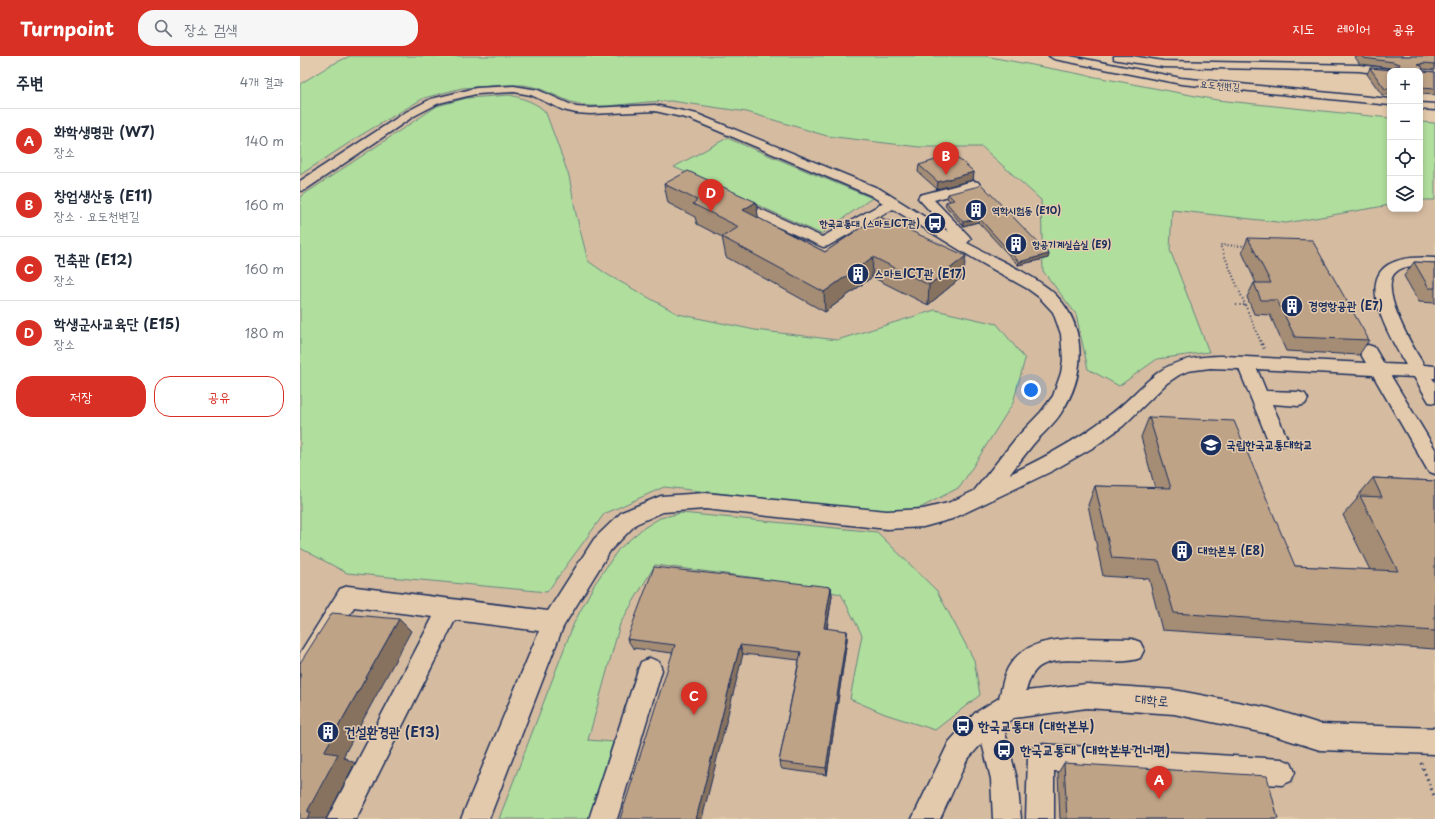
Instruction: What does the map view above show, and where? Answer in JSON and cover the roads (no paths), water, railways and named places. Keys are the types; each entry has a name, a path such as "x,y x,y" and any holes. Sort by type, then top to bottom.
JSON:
{"street":[{"name":"요도천변길","path":"1054,56 1181,81 1329,99 1387,102"},
{"name":"요도천변길","path":"1110,68 1117,57 1163,64 1359,68 1387,72"},
{"path":"1306,67 1322,83 1329,99"},
{"path":"300,187 410,114 435,101 476,91 514,89 534,92 567,108 576,110 590,111 655,108 676,111 693,116 875,192 1042,292 1060,310 1067,326 1072,353 1067,383 1055,408 981,496"},
{"path":"1423,100 1435,101"},
{"path":"1423,106 1435,107"},
{"path":"973,184 925,198 978,255"},
{"path":"724,198 823,243 893,203"},
{"path":"1435,262 1418,260 1406,262 1394,267 1386,274 1383,286 1385,304 1391,320 1427,372 1435,397"},
{"path":"1368,351 1435,466"},
{"path":"475,819 554,622 602,545 629,518 661,504 705,501 887,520 923,518 952,511 1045,466 1087,442 1116,421 1160,379 1185,366 1210,362 1427,372"},
{"path":"1245,363 1278,440"},
{"path":"1260,397 1299,399"},
{"path":"300,675 348,596 554,622"},
{"path":"342,819 449,609"},
{"path":"1007,819 1000,712 1017,676 1030,659 1050,651 1078,649 1132,650"},
{"path":"603,819 650,670"},
{"name":"대학로","path":"1000,712 1087,696 1174,702 1269,721 1320,737 1423,740"},
{"path":"926,819 958,751 984,722 1000,712"},
{"path":"1040,819 1041,757 1282,772"}],"place":[{"name":"창업생산동 (E11)","path":"946,175"},
{"name":"역학시험동 (E10)","path":"976,210"},
{"name":"학생군사교육단 (E15)","path":"711,212"},
{"name":"한국교통대 (스마트ICT관)","path":"935,223"},
{"name":"항공기계실습실 (E9)","path":"1016,244"},
{"name":"스마트ICT관 (E17)","path":"858,274"},
{"name":"경영항공관 (E7)","path":"1292,306"},
{"name":"국립한국교통대학교","path":"1211,445"},
{"name":"대학본부 (E8)","path":"1182,551"},
{"name":"건축관 (E12)","path":"694,715"},
{"name":"한국교통대 (대학본부)","path":"963,726"},
{"name":"건설환경관 (E13)","path":"328,732"},
{"name":"한국교통대 (대학본부건너편)","path":"1004,750"},
{"name":"화학생명관 (W7)","path":"1159,799"}]}
